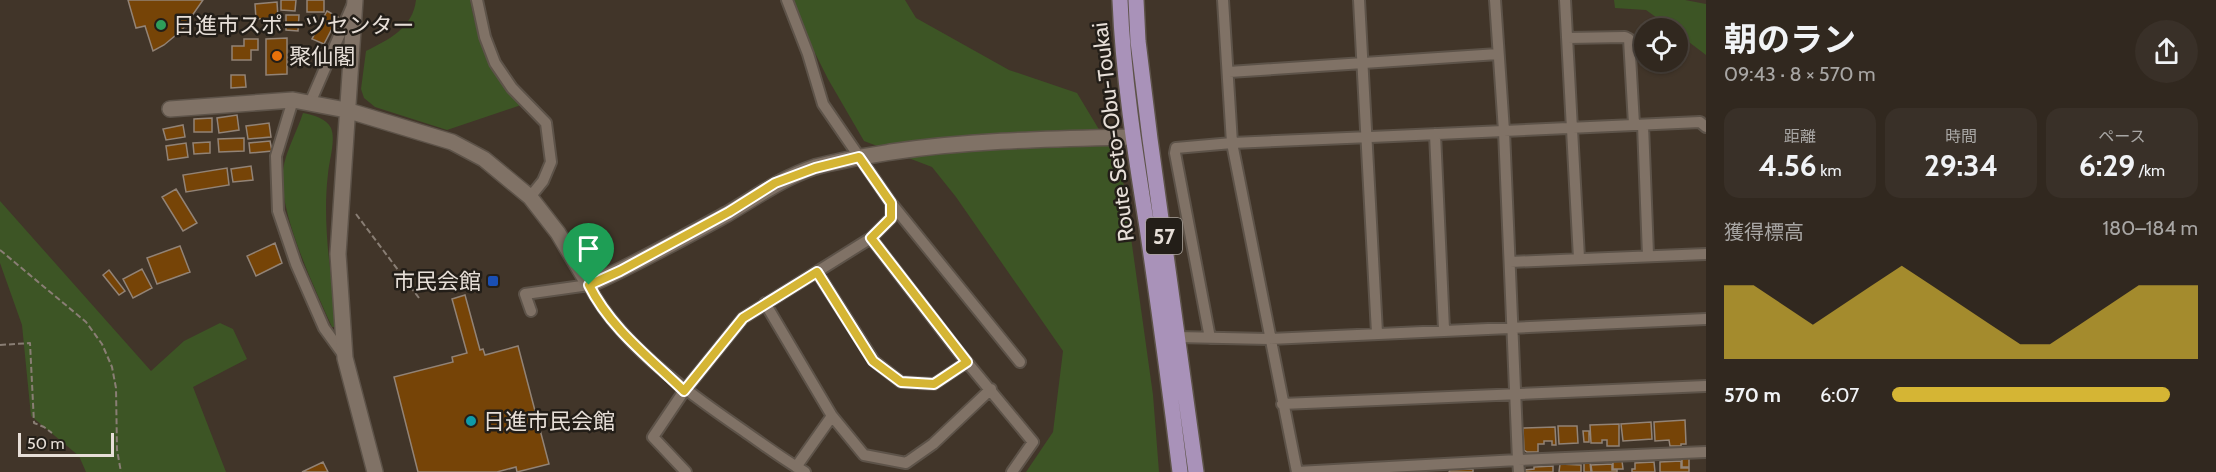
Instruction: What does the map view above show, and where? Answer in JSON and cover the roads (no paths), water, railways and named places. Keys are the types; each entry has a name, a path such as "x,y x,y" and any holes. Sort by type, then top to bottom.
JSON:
{"main road":[{"name":"Route Seto-Obu-Toukai","path":"1120,0 1132,137 1169,378 1180,472"},
{"name":"Route Seto-Obu-Toukai","path":"1136,0 1138,41 1196,472"}],"street":[{"path":"310,103 354,0"},
{"path":"354,0 338,254 345,358 375,472"},
{"path":"477,0 485,37 495,63 512,88 546,123 550,162 543,181 530,197"},
{"path":"787,0 808,54 823,104 891,203 1020,362"},
{"path":"1228,0 1223,0 1232,143 1297,472 1519,466 1706,452"},
{"path":"1359,0 1377,333"},
{"path":"1495,0 1504,131 1519,466"},
{"path":"1565,0 1579,258"},
{"path":"1567,38 1625,37 1629,39 1648,255"},
{"path":"1229,72 1498,54"},
{"path":"293,100 276,156 278,210 296,264 324,328 345,358"},
{"path":"170,110 293,100 346,110 452,142 484,159 530,197 558,233 595,297 620,330 684,391 801,470 832,416"},
{"path":"1210,338 1175,150 1183,147 1232,143 1638,124 1700,122 1706,127"},
{"path":"1435,134 1444,329"},
{"path":"531,311 525,294 589,285 719,218 775,183 815,168 859,157 926,147 1019,140 1132,137"},
{"path":"686,472 653,437 684,391 743,318 871,238 891,218 891,203"},
{"path":"871,238 967,362 1033,442 1012,472"},
{"path":"1510,262 1706,254"},
{"path":"817,272 873,361 901,382 934,384 967,362"},
{"path":"765,303 832,416 864,455 906,463 933,444 990,389"},
{"path":"1178,337 1269,339 1444,329 1706,319"},
{"path":"1282,404 1706,386"}],"place":[{"name":"日進市スポーツセンター","path":"161,25"},
{"name":"聚仙閣","path":"277,56"},
{"name":"市民会館","path":"493,281"},
{"name":"日進市民会館","path":"471,421"}]}
